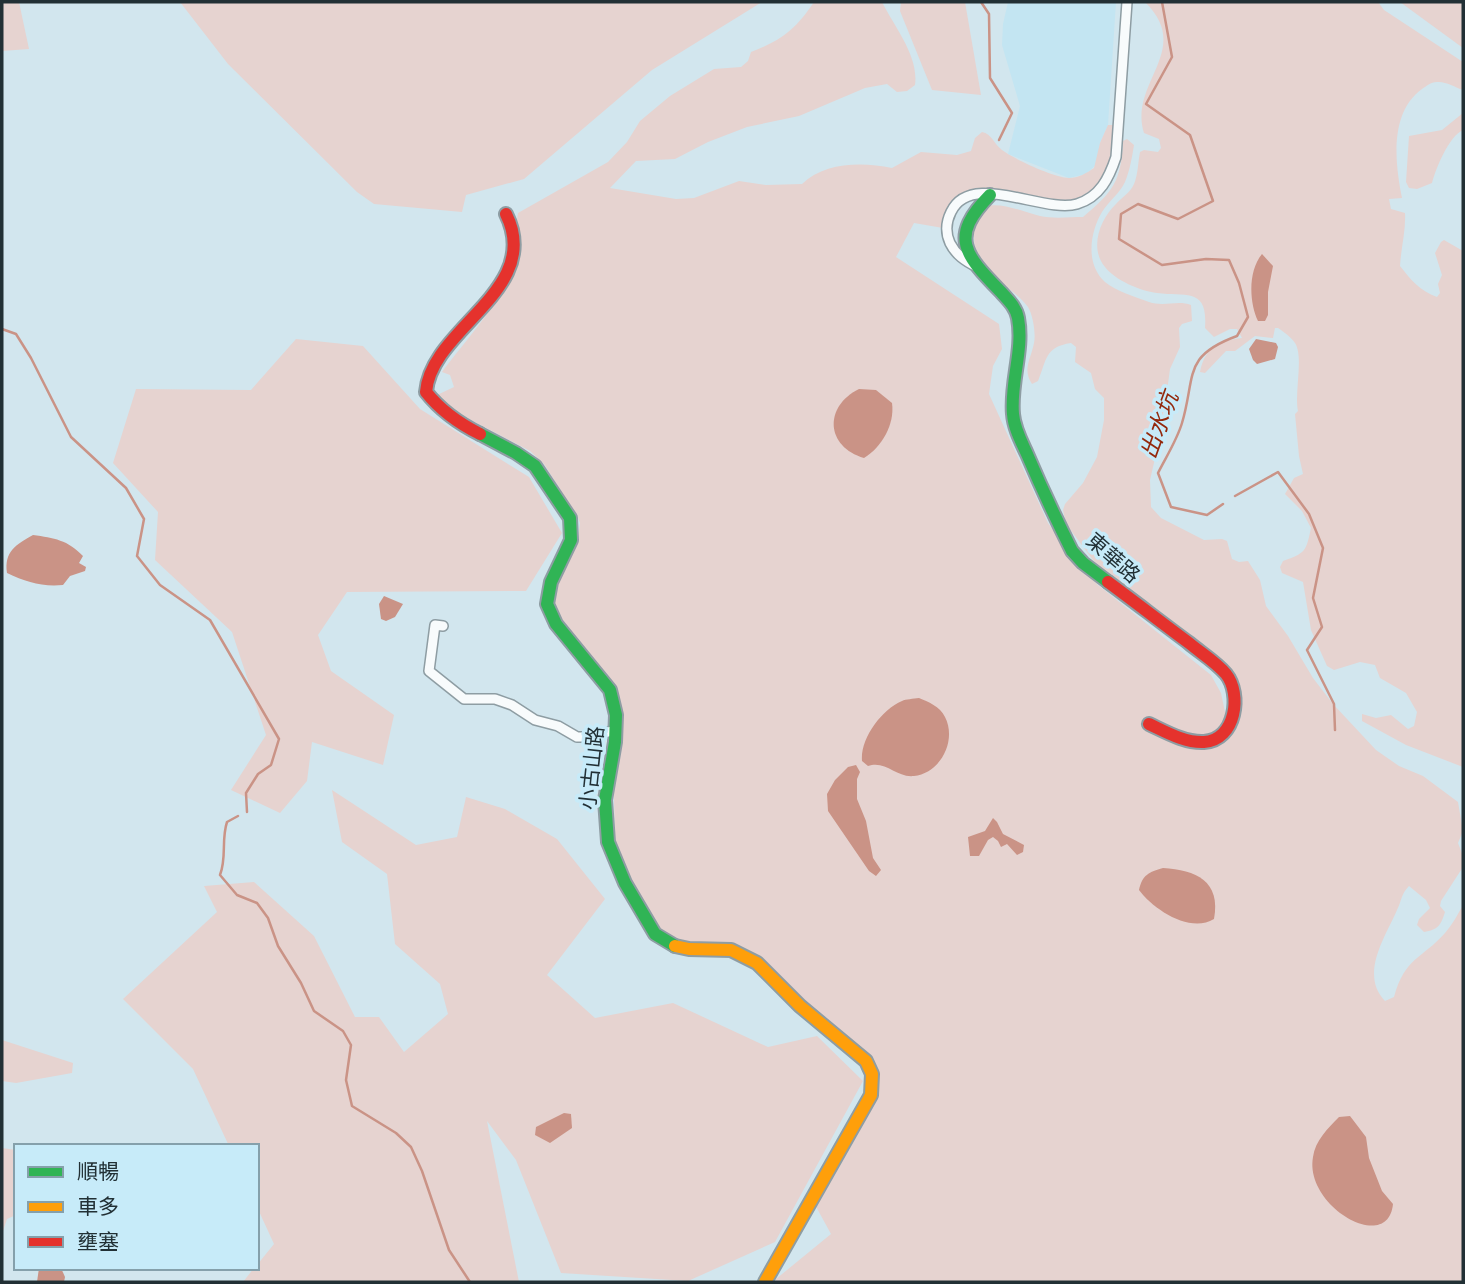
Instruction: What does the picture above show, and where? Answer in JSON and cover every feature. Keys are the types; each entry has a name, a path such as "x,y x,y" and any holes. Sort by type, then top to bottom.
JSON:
{"street":[{"name":"東華路","path":"977,267 964,261 947,236 947,223 953,208 962,199 976,194 1005,194 1057,207 1076,205 1089,199 1110,177 1116,157 1127,2"},
{"name":"東華路","path":"990,195 976,207 963,235 967,251 977,267 1016,309 1019,318 1014,371 1013,415 1016,429 1072,551 1083,563 1221,667 1236,692 1224,734 1212,741 1194,742 1149,724"},
{"name":"小古山路","path":"506,214 515,238 514,253 508,271 442,356 429,376 426,392 432,402 446,414 531,463 570,518 571,540 554,573 547,601 554,620 611,690 616,711 615,730 604,798 609,847 619,872 656,934 669,944 695,952 721,949 742,954 766,971 795,1001 859,1054 871,1068 871,1095 765,1282"},
{"path":"443,626 435,625 429,671 464,699 495,699 512,705 535,720 558,726 577,737 591,737 615,730"}],"shaded area":[{"path":"2,2 19,2 29,49 2,51"},
{"path":"180,2 762,2 652,70 524,179 466,195 462,212 374,204 357,192 228,64"},
{"path":"814,2 882,2 910,53 915,85 907,91 897,92 887,84 865,88 799,116 747,127 708,142 675,159 636,161 610,188 676,199 694,198 739,181 766,185 802,184 822,171 833,168 869,165 892,168 921,152 957,155 971,151 975,138 982,132 1015,158 1053,174 1072,178 1094,168 1100,143 1108,125 1113,125 1112,152 1106,173 1092,190 1081,197 1068,203 986,189 972,191 943,228 914,223 896,257 999,324 1002,349 993,366 989,394 1048,523 1079,566 1098,585 1211,675 1221,693 1225,712 1240,709 1226,667 1096,564 1066,524 1063,510 1065,504 1083,483 1097,457 1104,420 1104,398 1095,389 1091,373 1075,362 1076,347 1071,343 1056,348 1048,355 1038,381 1032,384 1027,369 1035,335 1030,310 1017,295 985,270 978,260 975,248 975,218 980,210 988,206 1009,207 1045,217 1083,217 1102,200 1114,184 1118,176 1123,141 1127,139 1134,145 1125,182 1102,212 1092,238 1094,266 1105,282 1126,294 1149,302 1191,305 1192,321 1179,328 1180,347 1170,369 1165,406 1156,437 1156,454 1150,480 1151,507 1161,518 1204,540 1227,541 1232,559 1239,562 1248,561 1260,580 1266,606 1333,704 1376,750 1399,766 1423,776 1458,802 1463,831 1458,843 1463,856 1463,867 1441,901 1440,906 1445,912 1442,920 1433,930 1424,932 1417,925 1430,908 1426,900 1409,886 1377,955 1374,979 1385,1001 1394,997 1409,966 1445,933 1463,905 1463,1282 775,1282 831,1234 814,1203 877,1079 761,963 709,946 674,941 656,928 623,865 615,842 612,712 602,686 560,628 550,600 553,586 578,537 578,518 544,464 530,451 446,407 437,395 454,387 450,375 442,372 500,295 518,263 521,250 518,213 608,162 627,142 640,121 670,96 714,69 741,67 748,61 751,52 780,38 794,27"},
{"path":"901,2 965,2 981,95 932,90 900,11"},
{"path":"1008,2 1116,2 1108,125 1100,143 1097,164 1086,174 1069,178 1008,154 1020,106 1002,45"},
{"path":"1145,2 1378,2 1384,10 1463,62 1463,90 1443,82 1432,83 1411,99 1404,111 1397,139 1402,198 1389,199 1391,209 1405,213 1400,266 1421,288 1437,297 1440,293 1438,284 1442,275 1435,253 1441,242 1444,240 1463,251 1463,767 1406,745 1362,721 1362,714 1376,718 1391,715 1408,729 1414,726 1417,712 1406,693 1380,678 1375,665 1360,662 1334,670 1327,666 1311,630 1303,582 1282,573 1280,567 1283,561 1304,550 1311,528 1302,511 1285,494 1294,478 1303,474 1295,414 1298,411 1299,357 1295,343 1275,328 1273,338 1255,336 1235,351 1226,351 1205,373 1200,372 1209,351 1220,343 1242,338 1237,329 1230,329 1214,337 1205,328 1205,315 1199,300 1186,295 1150,292 1136,287 1115,276 1100,259 1098,234 1110,210 1134,184 1140,152 1158,152 1161,148 1159,139 1144,133 1141,115 1144,98 1162,51 1163,36 1158,19"},
{"path":"1400,2 1463,2 1463,48"},
{"path":"1463,113 1463,130 1448,145 1432,183 1417,189 1409,188 1406,182 1409,136 1442,130"},
{"path":"1262,254 1273,266 1268,292 1268,315 1265,321 1258,321 1251,287 1254,269"},
{"path":"296,339 363,346 420,409 529,477 562,533 526,591 347,592 318,635 331,671 394,715 383,765 312,742 307,781 280,813 231,790 266,735 232,632 155,560 158,512 113,463 136,389 251,390"},
{"path":"1256,339 1276,343 1278,347 1275,359 1257,364 1253,360 1249,349"},
{"path":"859,389 876,390 892,403 886,434 864,458 851,453 842,445 834,426 839,406"},
{"path":"33,535 72,546 83,556 79,563 86,567 85,571 70,576 63,585 34,583 7,573 9,554"},
{"path":"384,596 403,604 395,617 386,621 381,619 379,604"},
{"path":"919,698 940,710 948,726 948,745 939,762 924,774 914,776 880,765 868,766 862,761 862,752 873,726 894,705 904,700"},
{"path":"856,765 860,772 857,779 857,799 866,821 873,858 881,870 876,876 869,871 828,811 827,794 835,780 848,767"},
{"path":"332,790 416,845 457,837 466,797 505,809 557,839 605,899 547,975 595,1018 673,1003 768,1047 817,1036 863,1081 775,1242 688,1281 561,1273 516,1160 487,1121 519,1282 243,1282 252,1270 259,1270 259,1263 274,1244 259,1211 259,1144 228,1144 193,1069 123,999 217,912 204,886 254,882 314,936 355,1017 379,1017 404,1052 448,1014 440,984 395,944 387,874 342,842"},
{"path":"993,818 1003,834 1024,845 1023,852 1017,855 1007,844 1001,847 993,837 988,840 979,856 970,856 968,837 985,831"},
{"path":"1163,868 1186,871 1204,880 1214,895 1214,919 1204,923 1183,921 1153,905 1145,897 1139,890 1142,881 1150,873"},
{"path":"2,1040 73,1063 72,1073 16,1083 2,1081"},
{"path":"564,1113 571,1114 572,1128 550,1143 535,1135 536,1127"},
{"path":"1350,1116 1366,1137 1369,1158 1382,1191 1393,1204 1388,1219 1377,1225 1363,1224 1348,1218 1333,1207 1321,1192 1314,1175 1313,1157 1319,1140 1339,1117"},
{"path":"2,1148 14,1150 14,1216 7,1219 2,1234"},
{"path":"39,1270 62,1270 65,1277 64,1282 37,1282"}],"waterway":[{"path":"981,2 989,14 990,78 1012,113 999,140"},
{"name":"出水坑","path":"1162,2 1172,57 1146,104 1190,135 1213,201 1178,219 1138,204 1121,214 1119,239 1162,265 1206,259 1229,260 1239,283 1248,317 1237,336 1207,351 1199,360 1194,369 1180,429 1158,473 1171,507 1207,515 1223,504"},
{"path":"2,329 16,334 71,437 126,488 144,519 137,556 160,585 210,620 279,739 271,765 258,774 246,793 247,812"},
{"name":"出水坑","path":"1235,496 1278,472 1309,514 1323,548 1313,598 1322,627 1307,650 1334,704 1335,730"},
{"path":"238,816 227,822 220,875 237,895 257,903 268,918 278,946 301,983 314,1011 343,1031 351,1045 346,1080 352,1106 396,1133 411,1147 449,1250 470,1282"}],"traffic: fast":[{"path":"990,195 969,223 966,245 978,267 1014,307 1017,314 1019,342 1013,390 1016,429 1072,551 1108,582"},
{"path":"480,434 535,466 570,518 571,540 551,582 547,604 556,624 610,690 616,715 615,742 605,800 608,842 625,883 655,934 675,946"}],"traffic: slow":[{"path":"675,946 731,950 757,963 800,1006 866,1061 872,1074 871,1095 765,1282"}],"traffic: jam":[{"path":"480,434 450,416 426,392 432,369 446,348 499,287 510,265 514,241 506,214"},
{"path":"1108,582 1213,662 1226,674 1234,693 1235,704 1229,725 1215,739 1204,742 1190,741 1149,724"}]}
